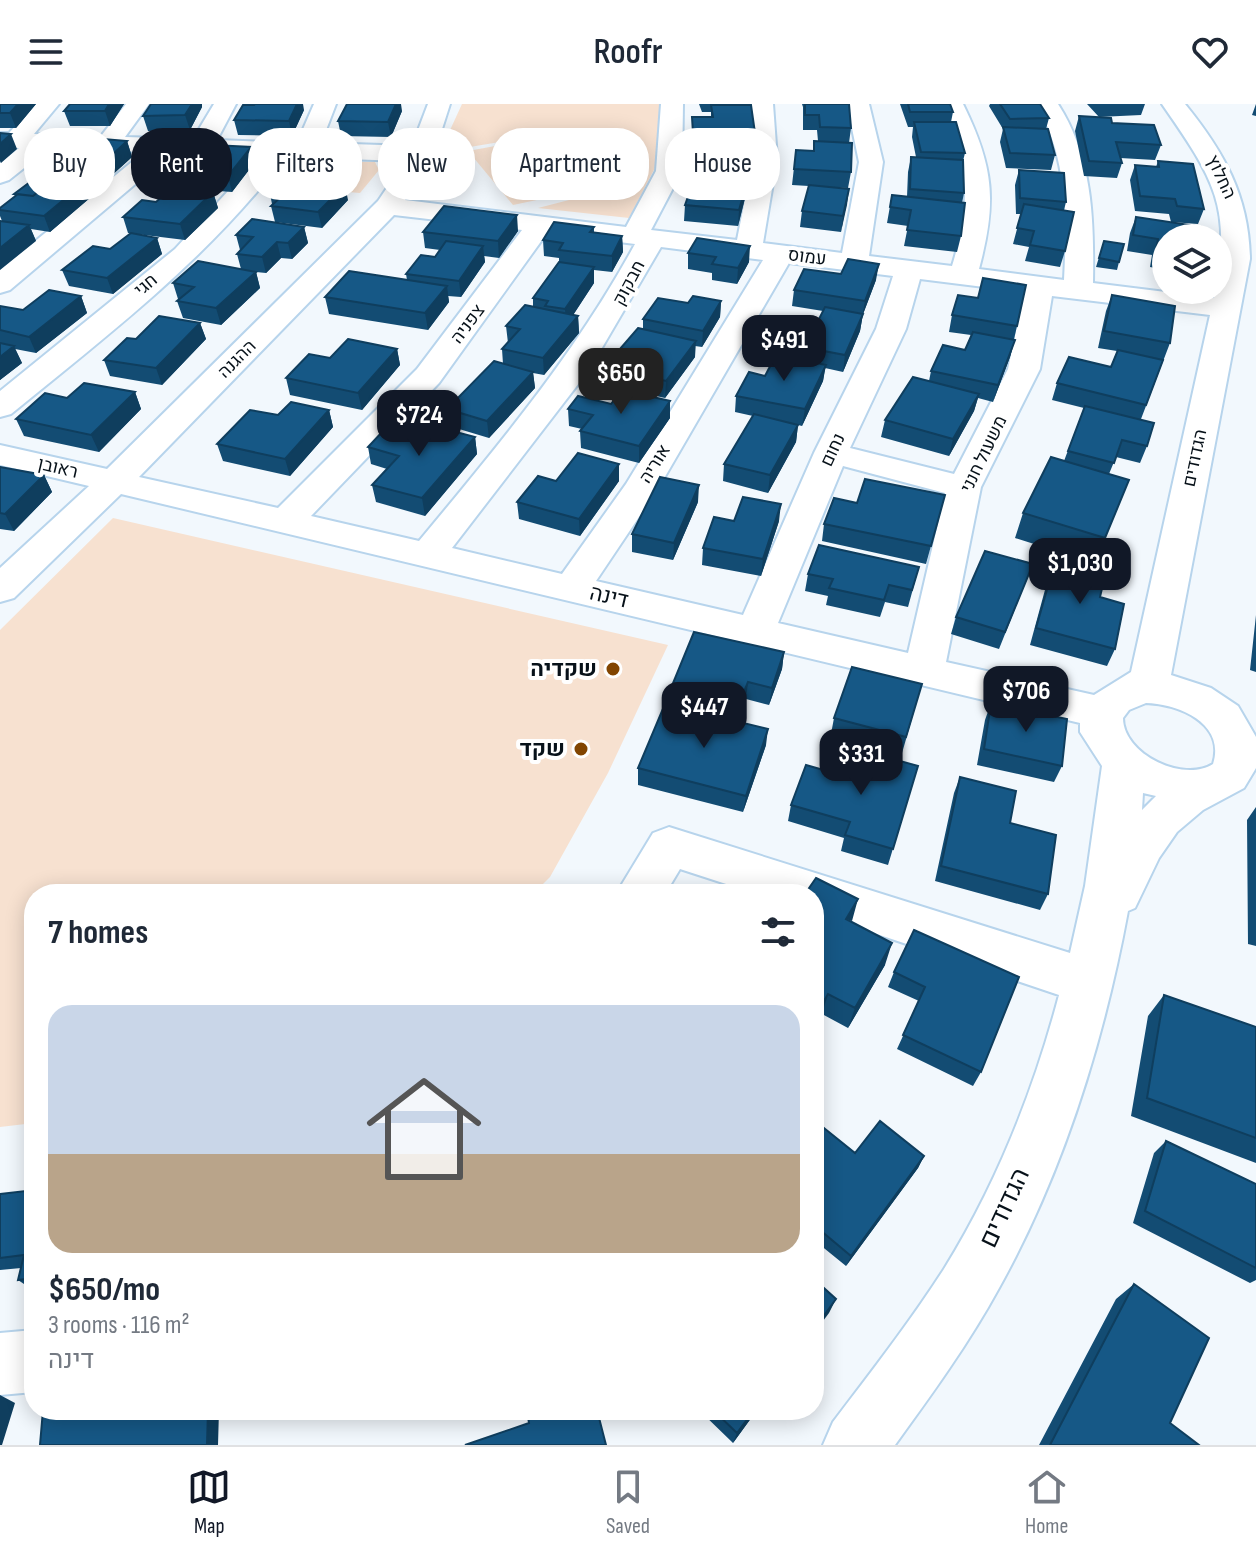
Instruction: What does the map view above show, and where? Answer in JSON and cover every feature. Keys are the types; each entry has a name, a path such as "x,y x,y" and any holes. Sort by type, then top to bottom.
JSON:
{"street":[{"path":"8,140 48,104"},
{"path":"115,134 138,104"},
{"path":"211,128 225,104"},
{"name":"חגי","path":"307,128 325,104"},
{"name":"ההגנה","path":"431,128 439,104"},
{"name":"חבקוק","path":"428,554 570,377 623,297 669,171 672,104"},
{"name":"אוריה","path":"572,588 642,487 764,252 768,134 762,104"},
{"path":"854,263 871,162 858,104"},
{"path":"952,104 971,143 981,173 981,216 963,276"},
{"path":"1047,104 1062,128 1081,216 1078,290"},
{"name":"החלוץ","path":"1173,104 1220,169 1246,216 1236,259 1241,312"},
{"path":"1062,128 1092,129"},
{"path":"1165,130 1194,131"},
{"path":"0,175 24,156"},
{"path":"0,284 131,175"},
{"name":"חגי","path":"0,407 196,243 248,191"},
{"name":"ההגנה","path":"0,589 115,481 392,200"},
{"name":"עמוס","path":"388,206 1241,312"},
{"name":"צפניה","path":"287,520 428,376 513,265 539,224"},
{"path":"1236,259 1256,279"},
{"name":"נחום","path":"755,632 831,453 891,329 909,269"},
{"name":"משעול חנני","path":"924,672 964,487 1024,369 1032,340 1039,285"},
{"name":"הגדודים","path":"1142,688 1151,674 1219,348 1241,312"},
{"path":"831,453 964,487"},
{"name":"ראובן","path":"0,455 115,481"},
{"name":"דינה","path":"115,481 1103,713"},
{"name":"הגדודים","path":"1164,608 1175,653 1188,678 1215,710"},
{"path":"1215,710 1231,727 1240,756 1228,783 1162,784 1124,764 1104,739 1103,713 1111,701 1142,688 1178,691 1215,710 1256,733"},
{"name":"הגדודים","path":"856,1445 926,1348 994,1239 1041,1129 1071,1042 1104,907 1124,764"},
{"name":"הגדודים","path":"1091,962 1152,828 1173,804 1228,783"},
{"path":"646,884 669,846 730,881"},
{"path":"824,902 1091,962"},
{"path":"0,1364 24,1362"}],"shaded area":[{"path":"462,104 660,104 658,162 649,179 649,128 491,128 491,143 475,146 475,128 451,128"},
{"path":"491,147 491,179 475,159 475,150"},
{"path":"362,162 375,162 378,171 362,191"},
{"path":"509,200 537,200 513,205"},
{"path":"569,200 638,200 629,218 538,208"},
{"path":"113,518 668,645 608,773 550,877 543,884 24,884 24,1124 0,1127 0,630"}],"building":[{"path":"0,104 18,104 10,113 0,113"},
{"path":"70,104 109,104 105,111 64,111"},
{"path":"151,104 192,104 185,115 143,116"},
{"path":"297,104 289,121 234,120 243,105"},
{"path":"347,104 396,104 388,122 338,121"},
{"path":"805,104 849,104 851,128 820,127 819,115 805,115"},
{"path":"908,104 950,104 953,112 910,112"},
{"path":"1000,104 1040,104 1049,118 1010,119"},
{"path":"711,105 751,105 754,128 693,128 692,117 713,117"},
{"path":"1079,116 1111,118 1112,123 1154,125 1161,145 1116,142 1122,163 1089,161"},
{"path":"914,122 956,122 965,153 921,152"},
{"path":"1003,127 1048,129 1055,155 1010,153"},
{"path":"0,133 11,134 0,144"},
{"path":"115,140 127,141 115,152"},
{"path":"814,141 852,143 851,172 794,169 796,150 814,151"},
{"path":"232,146 248,147 232,171"},
{"path":"911,157 963,160 964,193 910,189"},
{"path":"1158,161 1193,164 1204,209 1177,206 1175,199 1140,196 1135,165 1159,167"},
{"path":"1019,170 1064,173 1066,202 1020,198"},
{"path":"809,185 849,189 843,216 802,211"},
{"path":"24,186 24,195 14,194"},
{"path":"18,194 24,195 24,200 63,200 44,216 0,210"},
{"path":"892,195 965,203 961,236 907,230 911,210 890,207"},
{"path":"142,200 205,200 180,224 123,217"},
{"path":"278,200 330,200 318,212 271,206"},
{"path":"687,200 742,200 739,210 685,205"},
{"path":"1024,204 1074,212 1065,251 1030,245 1034,231 1017,228"},
{"path":"444,206 517,215 498,241 423,232"},
{"path":"1136,217 1183,224 1152,224 1152,238 1133,235"},
{"path":"252,219 304,227 288,243 277,242 262,257 237,254 253,237 236,235"},
{"path":"0,221 29,225 0,248"},
{"path":"554,222 594,227 590,232 622,236 612,256 559,250 563,243 543,240"},
{"path":"131,233 157,238 107,278 62,270 93,246 110,249"},
{"path":"697,238 750,246 738,268 712,264 716,257 688,253"},
{"path":"446,241 483,246 459,281 406,274 421,255 435,257"},
{"path":"1104,241 1124,244 1119,262 1099,258"},
{"path":"848,259 879,264 865,301 794,290 804,269 841,274"},
{"path":"198,261 256,272 216,308 177,301 194,287 173,283"},
{"path":"559,262 594,267 565,309 545,306 548,301 533,298"},
{"path":"349,271 447,286 425,313 325,297"},
{"path":"983,278 1026,285 1017,326 952,315 958,295 978,298"},
{"path":"49,290 81,296 29,337 0,330 0,306 23,310"},
{"path":"1112,295 1175,306 1170,343 1104,331"},
{"path":"693,296 721,301 703,331 643,319 658,298 688,303"},
{"path":"525,305 578,316 543,358 502,349 520,329 506,326"},
{"path":"825,307 863,314 845,355 782,343 793,323 815,327"},
{"path":"159,316 200,323 156,368 104,360 127,338 136,339"},
{"path":"638,328 696,341 666,381 635,374 649,356 620,349"},
{"path":"973,332 1015,340 998,385 931,371 943,345 965,350"},
{"path":"348,339 397,349 358,393 286,378 309,354 330,358"},
{"path":"0,343 14,346 0,357"},
{"path":"1118,350 1163,360 1146,405 1057,383 1069,357 1111,367"},
{"path":"776,355 826,365 805,409 736,396 749,372 765,376"},
{"path":"494,361 533,372 487,421 447,409"},
{"path":"913,377 979,394 953,439 885,420"},
{"path":"84,383 135,392 91,435 16,419 45,393 67,398"},
{"path":"622,390 670,401 639,446 580,431 593,415 568,409 578,396 611,404"},
{"path":"291,402 329,410 285,459 217,444 250,410 278,415"},
{"path":"1085,406 1154,423 1147,446 1122,440 1114,463 1068,451"},
{"path":"754,414 798,425 770,475 724,464"},
{"path":"422,423 475,437 422,498 372,485 399,456 368,447 382,432 408,438"},
{"path":"578,453 619,464 579,519 517,502 538,476 556,481"},
{"path":"1051,457 1129,480 1105,538 1023,513"},
{"path":"0,467 44,475 5,514 0,513"},
{"path":"660,477 699,485 674,543 632,534"},
{"path":"865,479 945,495 931,546 824,524 834,498 857,503"},
{"path":"743,497 781,504 763,559 703,548 714,517 734,521"},
{"path":"819,545 919,567 912,590 889,585 884,600 829,588 833,579 808,574"},
{"path":"985,551 1033,564 1005,632 956,617"},
{"path":"1056,558 1106,571 1100,597 1124,604 1115,649 1036,628"},
{"path":"694,632 784,652 772,688 748,682 739,704 671,688"},
{"path":"852,667 922,684 906,737 834,718"},
{"path":"991,703 1067,719 1062,766 984,749"},
{"path":"665,704 768,729 746,796 638,768"},
{"path":"864,751 918,766 893,849 845,835 850,822 791,805 806,765 855,779"},
{"path":"960,777 1016,791 1010,823 1056,835 1048,894 941,866"},
{"path":"816,878 858,899 846,919 892,943 855,1008 828,994 824,1001 824,884 812,884"},
{"path":"914,930 1019,977 981,1072 903,1035 925,987 894,972"},
{"path":"1164,995 1256,1027 1256,1138 1147,1098"},
{"path":"880,1121 924,1156 851,1256 824,1233 824,1128 855,1153"},
{"path":"1166,1141 1256,1184 1256,1268 1145,1211"},
{"path":"24,1191 24,1255 0,1258 0,1194"},
{"path":"24,1255 24,1279 18,1280"},
{"path":"1134,1284 1209,1338 1170,1423 1199,1445 1050,1445"},
{"path":"824,1288 836,1299 824,1315"},
{"path":"42,1420 208,1420 207,1445 40,1445"},
{"path":"529,1420 600,1420 606,1445 465,1445 529,1423"},
{"path":"723,1420 747,1420 737,1433"}],"place":[{"name":"שקדיה","path":"613,669"},
{"name":"שקד","path":"581,749"}]}
